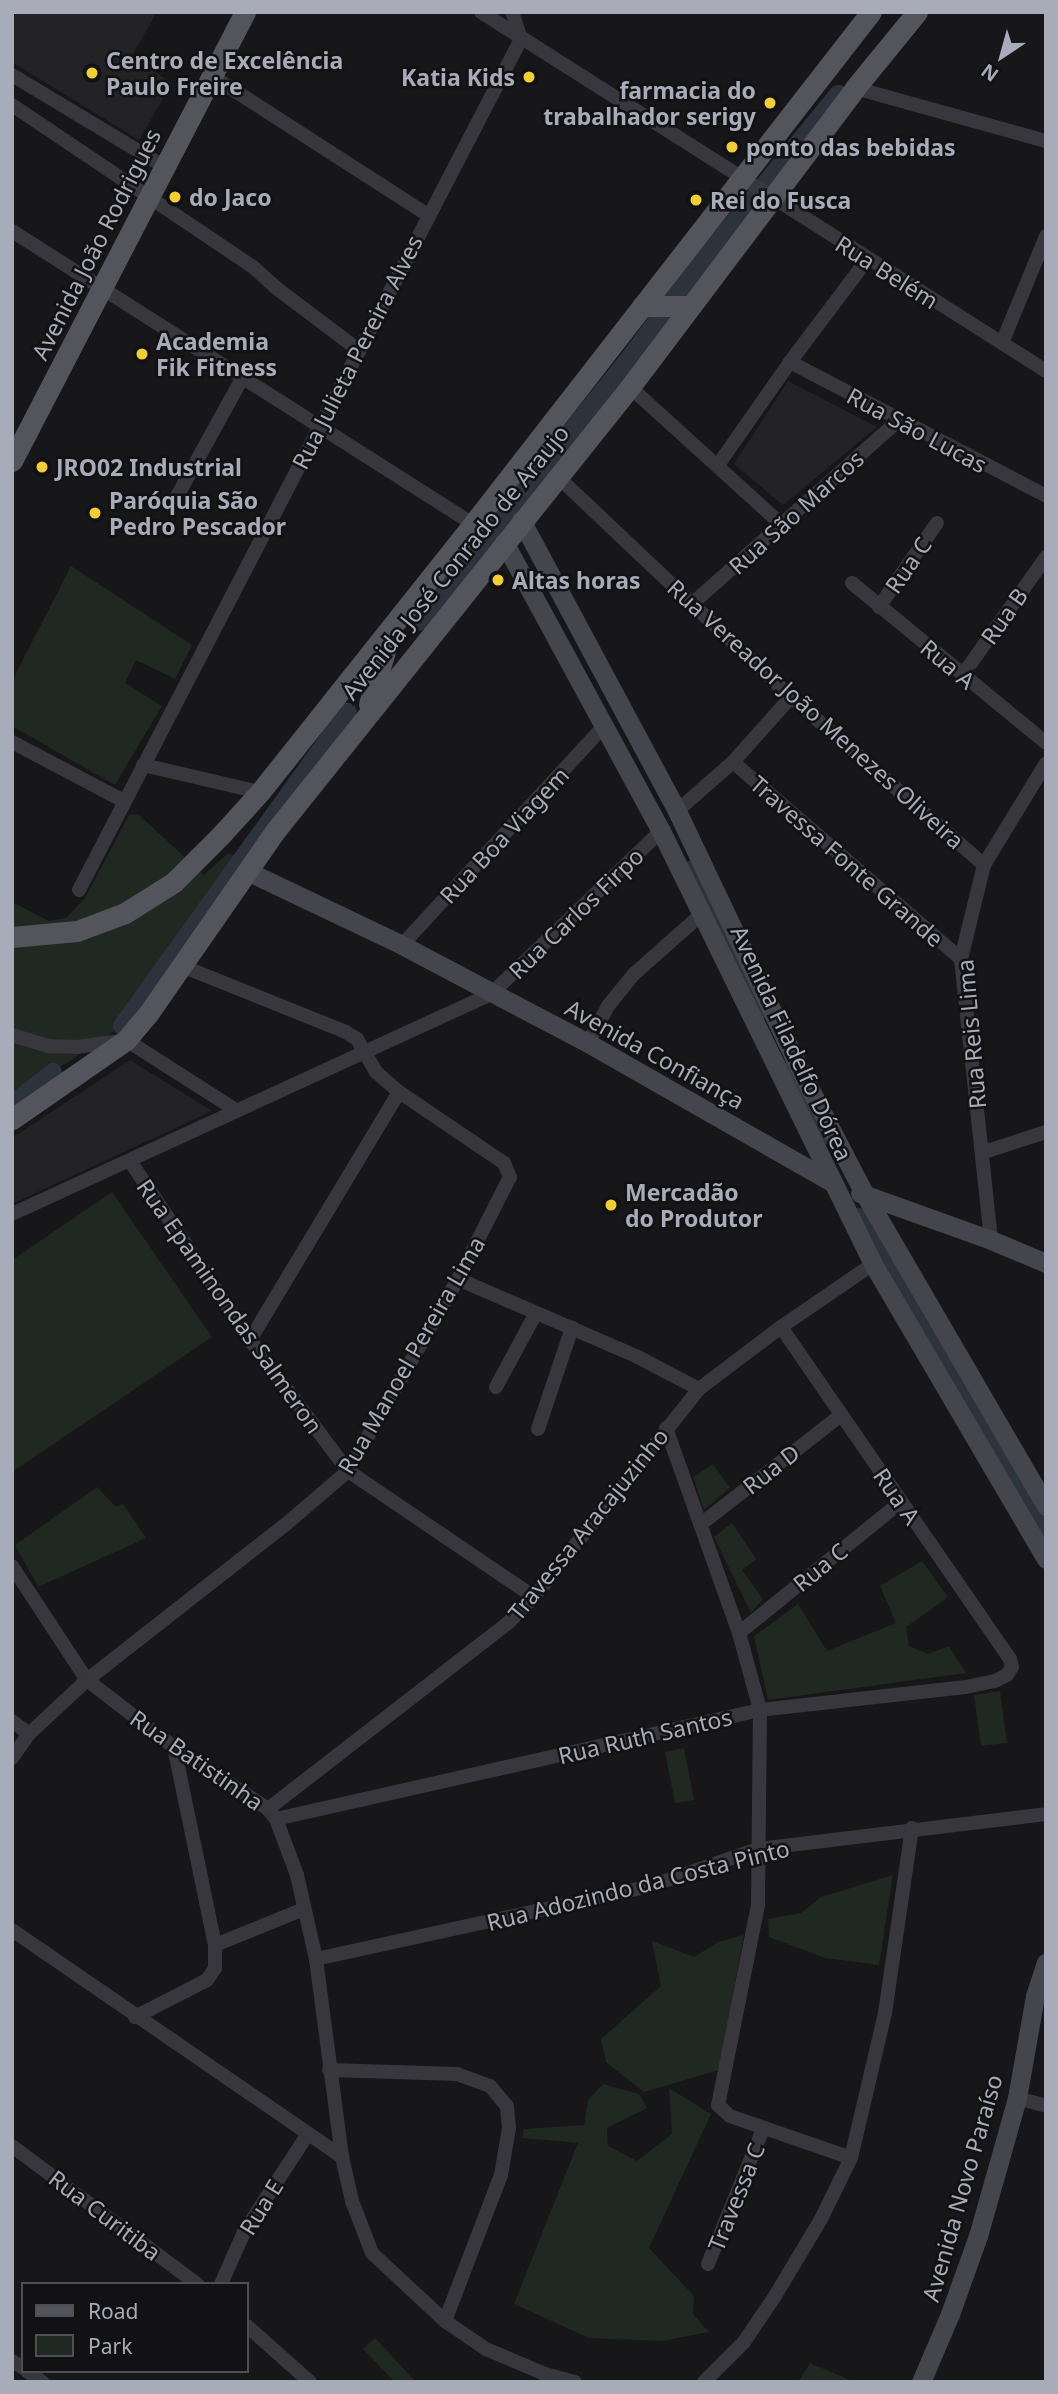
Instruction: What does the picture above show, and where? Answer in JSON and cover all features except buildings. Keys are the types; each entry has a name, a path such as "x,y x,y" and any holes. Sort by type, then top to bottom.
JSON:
{"main road":[{"name":"Avenida João Rodrigues","path":"12,461 104,289 245,12"},
{"name":"Avenida José Conrado de Araujo","path":"12,937 51,936 99,925 125,913 174,882 260,792 646,306 871,12"},
{"name":"Avenida José Conrado de Araujo","path":"12,1119 126,1040 182,966 247,871 366,714 630,387 687,306 917,12"},
{"path":"646,306 687,306"},
{"path":"366,714 392,625"}],"street":[{"name":"Rua Belém","path":"481,12 867,260 1046,370"},
{"path":"512,12 521,39"},
{"name":"Rua Julieta Pereira Alves","path":"79,890 521,39"},
{"path":"12,75 165,167"},
{"path":"212,76 428,215"},
{"path":"855,88 1046,141"},
{"path":"12,105 253,267 275,287 360,351"},
{"path":"12,231 473,524"},
{"path":"1002,344 1046,236"},
{"path":"718,465 790,362 867,260"},
{"name":"Rua São Lucas","path":"790,362 898,421 1046,496"},
{"path":"175,499 243,377"},
{"path":"630,387 782,525"},
{"name":"Rua São Marcos","path":"693,603 898,421"},
{"name":"Rua Vereador João Menezes Oliveira","path":"557,476 791,697 984,865"},
{"name":"Rua C","path":"879,607 937,523"},
{"name":"Avenida Filadelfo Dórea","path":"512,531 605,725 702,913 873,1264 1046,1559"},
{"name":"Avenida Filadelfo Dórea","path":"512,531 677,811 802,1074 864,1194 1046,1506"},
{"name":"Rua B","path":"962,676 1046,557"},
{"name":"Rua A","path":"852,583 1046,743"},
{"path":"677,811 733,762 791,697"},
{"name":"Rua Boa Viagem","path":"402,944 605,725"},
{"path":"12,743 124,801"},
{"name":"Travessa Fonte Grande","path":"733,762 961,959"},
{"name":"Rua Reis Lima","path":"991,1240 984,1152 961,959 984,865 1046,763"},
{"path":"143,765 260,792"},
{"name":"Rua Carlos Firpo","path":"12,1214 491,994 661,831"},
{"name":"Avenida Confiança","path":"247,871 402,944 491,994 588,1043 833,1182 991,1240 1046,1264"},
{"path":"588,1043 608,1006 634,974 702,913"},
{"path":"182,966 346,1032 357,1039 376,1072 399,1092 250,1340"},
{"path":"12,1035 47,1046 77,1047 126,1040 236,1110"},
{"name":"Rua Manoel Pereira Lima","path":"12,1758 29,1734 87,1680 286,1524 348,1471 458,1279 507,1186 510,1175 508,1167 399,1092"},
{"path":"984,1152 1046,1132"},
{"name":"Rua Epaminondas Salmeron","path":"130,1161 250,1340 348,1471 534,1597"},
{"name":"Travessa Aracajuzinho","path":"272,1814 491,1638 534,1597 699,1389 781,1327 873,1264"},
{"path":"458,1279 638,1357 699,1389"},
{"path":"496,1387 536,1313"},
{"name":"Rua A","path":"781,1327 1012,1667"},
{"path":"538,1429 572,1328"},
{"name":"Rua D","path":"701,1524 841,1415"},
{"path":"666,1428 739,1633 760,1710 755,1926 718,2097 719,2108 726,2114 763,2129 851,2158"},
{"name":"Rua C","path":"739,1633 901,1502"},
{"name":"Rua Batistinha","path":"12,1566 87,1680 174,1747 272,1814 297,1875 316,1959 342,2157 358,2221 372,2253 445,2321 486,2349 516,2363 575,2382"},
{"name":"Rua Ruth Santos","path":"272,1814 760,1710 966,1687 1003,1679 1012,1667"},
{"path":"12,1721 29,1734"},
{"path":"135,2017 210,1978 215,1968 215,1945 174,1747"},
{"name":"Rua Adozindo da Costa Pinto","path":"316,1959 647,1887 758,1849 912,1828 1046,1814"},
{"path":"704,2382 737,2351 775,2296 821,2219 851,2158 885,2013 912,1828"},
{"path":"215,1945 304,1909"},
{"path":"12,1930 342,2157"},
{"name":"Avenida Novo Paraíso","path":"921,2382 950,2314 978,2236 1017,2098 1035,1996 1046,1963"},
{"path":"329,2070 457,2074 490,2086 507,2106 509,2128 501,2175 445,2321"},
{"path":"1017,2098 1046,2106"},
{"name":"Travessa C","path":"708,2264 763,2129"},
{"name":"Rua E","path":"222,2282 244,2232 308,2134"},
{"name":"Rua Curitiba","path":"12,2146 194,2282"},
{"path":"248,2327 310,2382"}],"shaded area":[{"name":"Centro de Excelência Paulo Freire","path":"12,12 157,12 131,57 172,83 139,140 12,62"},
{"path":"788,381 877,427 783,505 734,464"},
{"path":"130,1060 212,1111 12,1204 12,1138"}],"green space":[{"path":"71,566 192,645 175,679 136,660 125,683 162,706 115,785 12,726 12,681"},
{"path":"138,814 204,875 228,853 236,857 122,1026 53,1072 12,1104 12,902 49,921 66,918 85,898 129,815"},
{"path":"112,1192 212,1337 12,1472 12,1260"},
{"path":"713,1464 730,1488 704,1510 693,1477"},
{"path":"97,1487 116,1507 123,1504 146,1538 38,1587 15,1545"},
{"path":"732,1523 756,1559 742,1570 763,1599 751,1613 714,1537"},
{"path":"922,1561 948,1597 906,1627 909,1646 928,1654 949,1646 966,1673 768,1700 754,1636 798,1604 827,1651 896,1623 880,1586"},
{"path":"1000,1691 1007,1743 981,1746 974,1695"},
{"path":"684,1748 694,1800 675,1803 665,1752"},
{"path":"893,1875 879,1965 825,1958 769,1937 768,1919 801,1913 821,1897"},
{"path":"744,1935 719,2070 644,2092 606,2062 601,2039 661,1986 652,1941 694,1957 718,1942"},
{"path":"603,2084 639,2094 647,2108 607,2128 608,2146 637,2161 672,2134 669,2088 711,2114 649,2248 694,2296 693,2314 709,2332 662,2341 589,2338 514,2304 578,2143 522,2138 524,2129 584,2125 588,2100"},
{"path":"375,2338 416,2382 395,2382 363,2349"},
{"path":"810,2363 855,2382 798,2382"}],"waterway":[{"path":"418,622 631,356 695,270 838,94"},
{"path":"122,1026 348,712"},
{"path":"690,870 762,1010"},
{"path":"790,1070 821,1137"},
{"path":"12,1104 53,1072"},
{"path":"859,1217 1046,1534"}],"place":[{"name":"Centro de Excelência Paulo Freire","path":"92,73"},
{"name":"Katia Kids","path":"529,77"},
{"name":"farmacia do trabalhador serigy","path":"770,103"},
{"name":"ponto das bebidas","path":"732,147"},
{"name":"do Jaco","path":"175,197"},
{"name":"Rei do Fusca","path":"696,200"},
{"name":"Academia Fik Fitness","path":"142,354"},
{"name":"JRO02 Industrial","path":"42,467"},
{"name":"Paróquia São Pedro Pescador","path":"95,513"},
{"name":"Altas horas","path":"498,580"},
{"name":"Mercadão do Produtor","path":"611,1205"}]}
